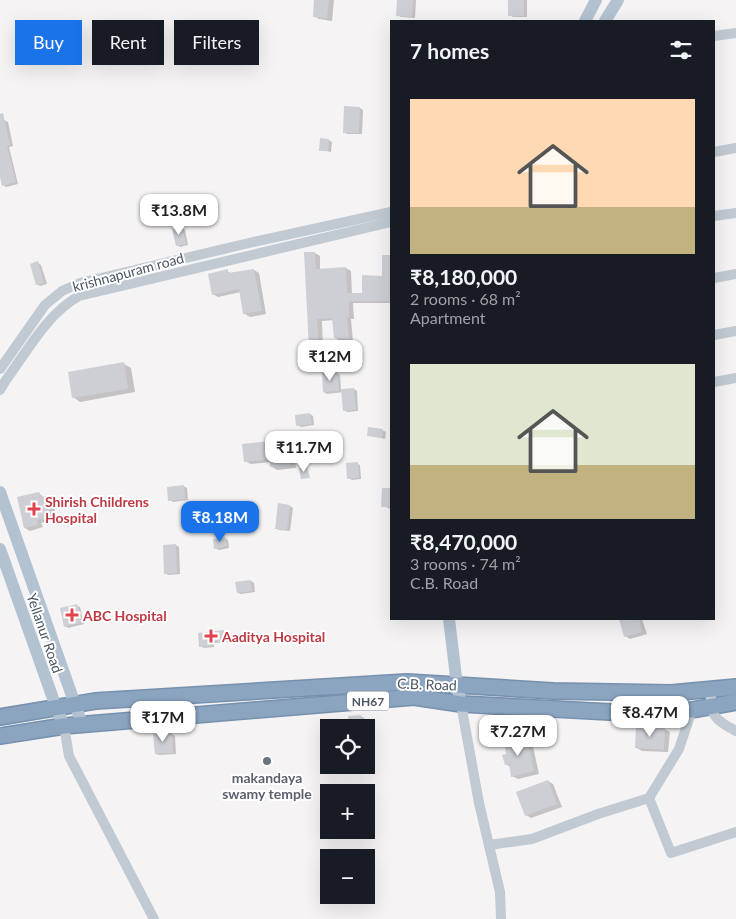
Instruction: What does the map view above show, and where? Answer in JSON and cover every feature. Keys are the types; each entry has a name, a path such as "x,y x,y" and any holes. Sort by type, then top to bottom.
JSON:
{"highway":[{"name":"C.B. Road","path":"0,717 95,701 407,682 553,690 671,693 736,687"},
{"name":"NH67","path":"0,736 82,724 414,697 461,704 610,712 692,710 736,702"}],"main road":[{"path":"586,20 596,0"},
{"path":"606,20 618,0"},
{"path":"0,492 82,724"},
{"name":"Yellanur Road","path":"0,550 64,726"},
{"path":"449,620 461,704"}],"street":[{"path":"715,36 736,33"},
{"path":"715,152 736,148"},
{"name":"krishnapuram road","path":"0,369 45,305 62,291 80,283 390,212"},
{"path":"715,216 736,212"},
{"name":"krishnapuram road","path":"0,390 55,314 66,303 79,296 390,222"},
{"path":"715,278 736,274"},
{"path":"715,334 736,331"},
{"path":"715,382 736,378"},
{"path":"711,690 710,707 718,722 736,731"},
{"path":"461,704 479,803 500,892 501,919"},
{"path":"489,845 532,839 598,814 649,798 679,749 692,710"},
{"path":"64,726 69,756 154,919"},
{"path":"649,798 670,853 736,832"}],"building":[{"path":"314,0 329,0 327,18 313,17"},
{"path":"397,0 413,0 412,17 396,16"},
{"path":"508,0 524,0 524,16 508,16"},
{"path":"344,106 360,107 359,133 343,133"},
{"path":"3,113 10,145 7,146 16,182 2,186 0,177 0,114"},
{"path":"320,138 329,139 328,151 319,151"},
{"path":"165,205 171,221 159,225 154,210"},
{"path":"182,227 186,244 176,246 172,229"},
{"path":"304,252 315,252 316,269 346,267 347,293 362,293 362,275 382,276 382,255 390,255 390,301 349,301 349,317 347,317 349,339 334,338 332,318 317,319 319,347 309,348"},
{"path":"38,261 44,283 36,285 30,264"},
{"path":"228,269 228,273 254,269 262,311 243,314 239,289 212,295 208,274"},
{"path":"124,362 128,389 72,398 68,372"},
{"path":"337,372 339,391 323,392 322,373"},
{"path":"354,388 356,410 343,411 341,389"},
{"path":"310,413 312,424 296,426 295,415"},
{"path":"368,427 383,429 382,438 367,436"},
{"path":"289,439 291,465 270,467 270,459 244,462 242,444"},
{"path":"358,462 359,478 347,479 346,463"},
{"path":"307,466 310,478 301,479 299,468"},
{"path":"184,485 185,499 168,501 167,487"},
{"path":"382,488 390,488 390,507 381,507"},
{"path":"39,492 41,497 47,496 52,516 37,520 38,525 24,528 17,497"},
{"path":"278,503 290,505 287,530 275,529"},
{"path":"225,537 227,546 214,549 213,539"},
{"path":"176,544 177,573 164,574 163,545"},
{"path":"251,580 252,591 237,593 235,582"},
{"path":"77,604 82,622 64,627 60,608"},
{"path":"619,620 639,620 642,632 624,637"},
{"path":"224,630 225,641 211,642 212,646 199,647 198,633"},
{"path":"361,715 361,719 348,719 348,716"},
{"path":"636,726 665,728 664,750 635,748"},
{"path":"172,733 173,753 155,754 153,734"},
{"path":"527,738 534,771 511,777 509,764 505,765 502,755 506,754 504,743"},
{"path":"548,780 557,804 525,816 516,792"}],"place":[{"name":"Shirish Childrens Hospital","path":"34,509"},
{"name":"ABC Hospital","path":"72,615"},
{"name":"Aaditya Hospital","path":"211,636"},
{"name":"makandaya swamy temple","path":"267,761"}]}
